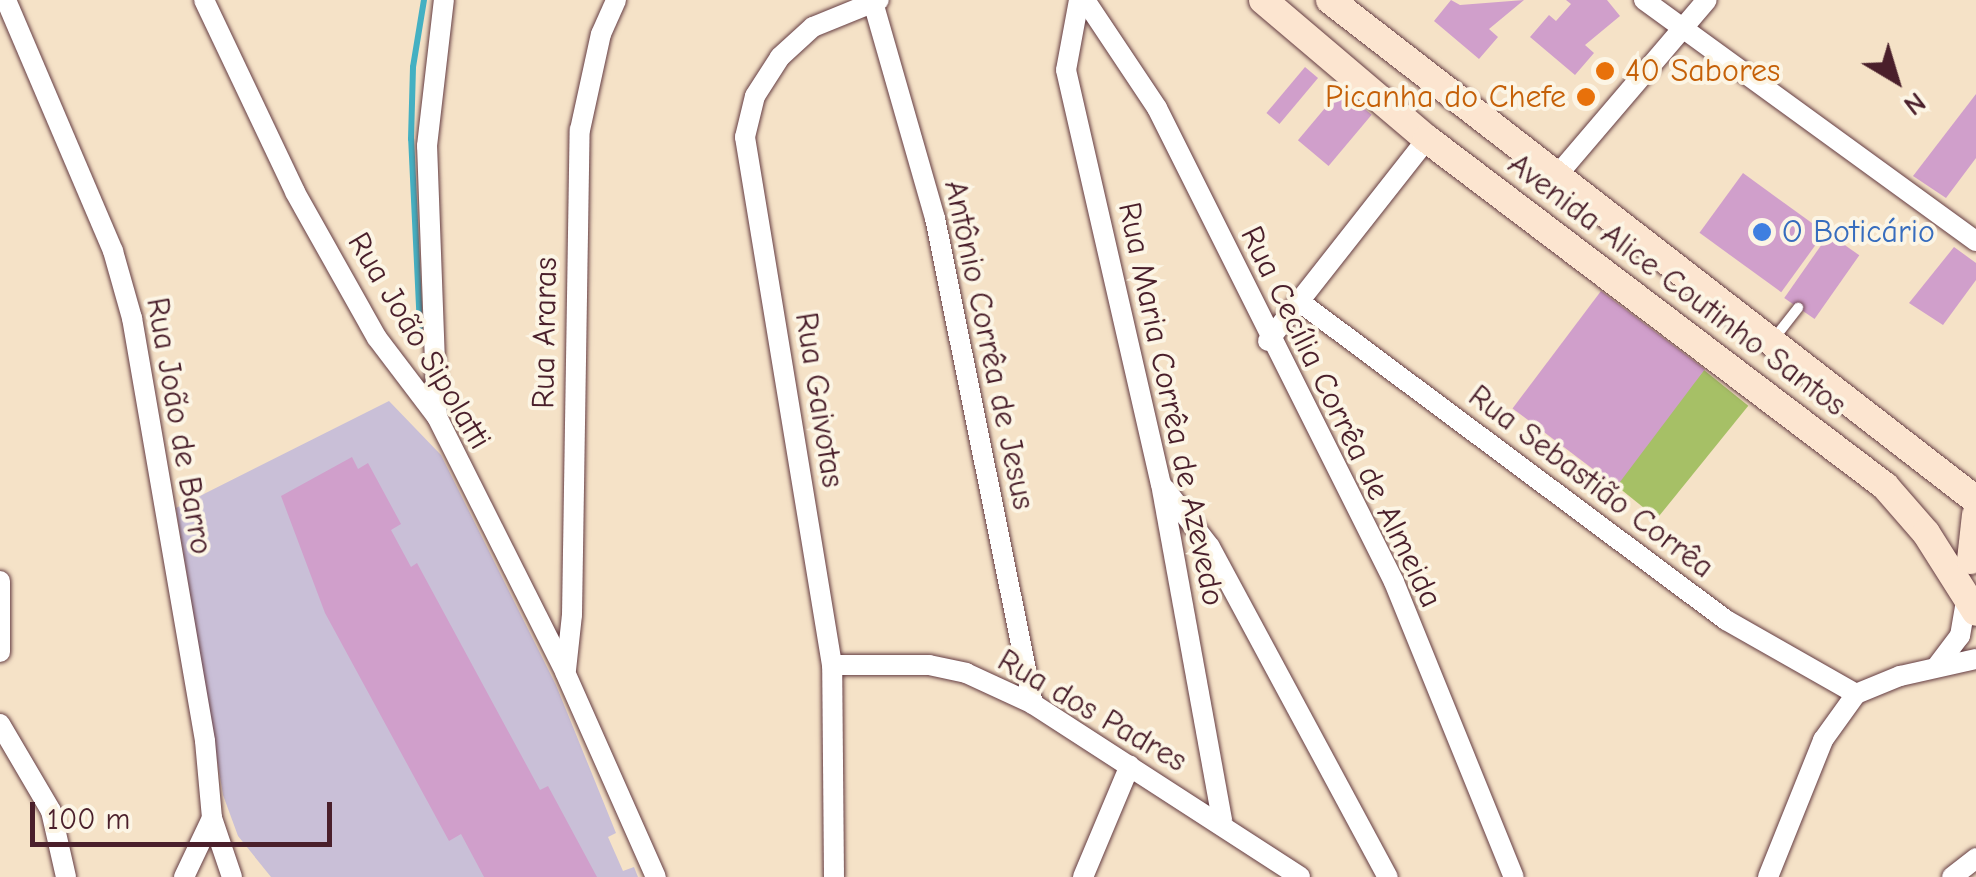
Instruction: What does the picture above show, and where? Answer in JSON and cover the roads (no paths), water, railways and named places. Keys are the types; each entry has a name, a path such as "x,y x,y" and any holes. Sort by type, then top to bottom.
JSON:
{"main road":[{"name":"Avenida Alice Coutinho Santos","path":"1263,0 1363,98 1426,139 1885,486 1971,603"},
{"name":"Avenida Alice Coutinho Santos","path":"1330,0 1554,179 1976,500"},
{"path":"1971,603 1976,515"}],"street":[{"name":"Rua João de Barro","path":"6,0 113,251 132,318 205,741 212,818 232,877"},
{"name":"Rua João Sipolatti","path":"204,0 295,192 376,338 437,417 565,672 656,877"},
{"path":"437,417 427,146 444,0"},
{"name":"Rua Araras","path":"565,672 572,615 580,130 600,34 616,0"},
{"name":"Rua Cecília Corrêa de Almeida","path":"1082,0 1157,108 1268,341 1394,582 1514,877"},
{"name":"Rua Maria Corrêa de Azevedo","path":"1082,0 1066,70 1162,484 1222,821"},
{"path":"1644,0 1976,241"},
{"path":"1554,179 1707,0"},
{"name":"Rua Gaivotas","path":"834,877 832,666 745,137 755,96 780,57 813,28 876,1"},
{"name":"Antônio Corrêa de Jesus","path":"876,1 935,218 1033,704"},
{"path":"1268,341 1426,139"},
{"name":"Rua Sebastião Corrêa","path":"1300,302 1712,611 1856,694"},
{"path":"1162,484 1210,547 1388,877"},
{"path":"0,581 0,652"},
{"path":"1935,667 1960,636 1971,603"},
{"path":"1768,877 1823,740 1856,694 1935,667 1976,659"},
{"name":"Rua dos Padres","path":"832,666 928,665 966,673 1033,704 1222,821 1300,877"},
{"path":"0,724 52,812 66,877"},
{"path":"1083,877 1130,765"},
{"path":"184,877 212,818"},
{"path":"1952,877 1976,858"}],"lane":[{"path":"1769,345 1798,308"}],"waterway":[{"path":"420,327 411,139 413,67 424,0"}],"place":[{"name":"40 Sabores","path":"1605,71"},
{"name":"Picanha do Chefe","path":"1586,97"},
{"name":"O Boticário","path":"1762,232"}]}
